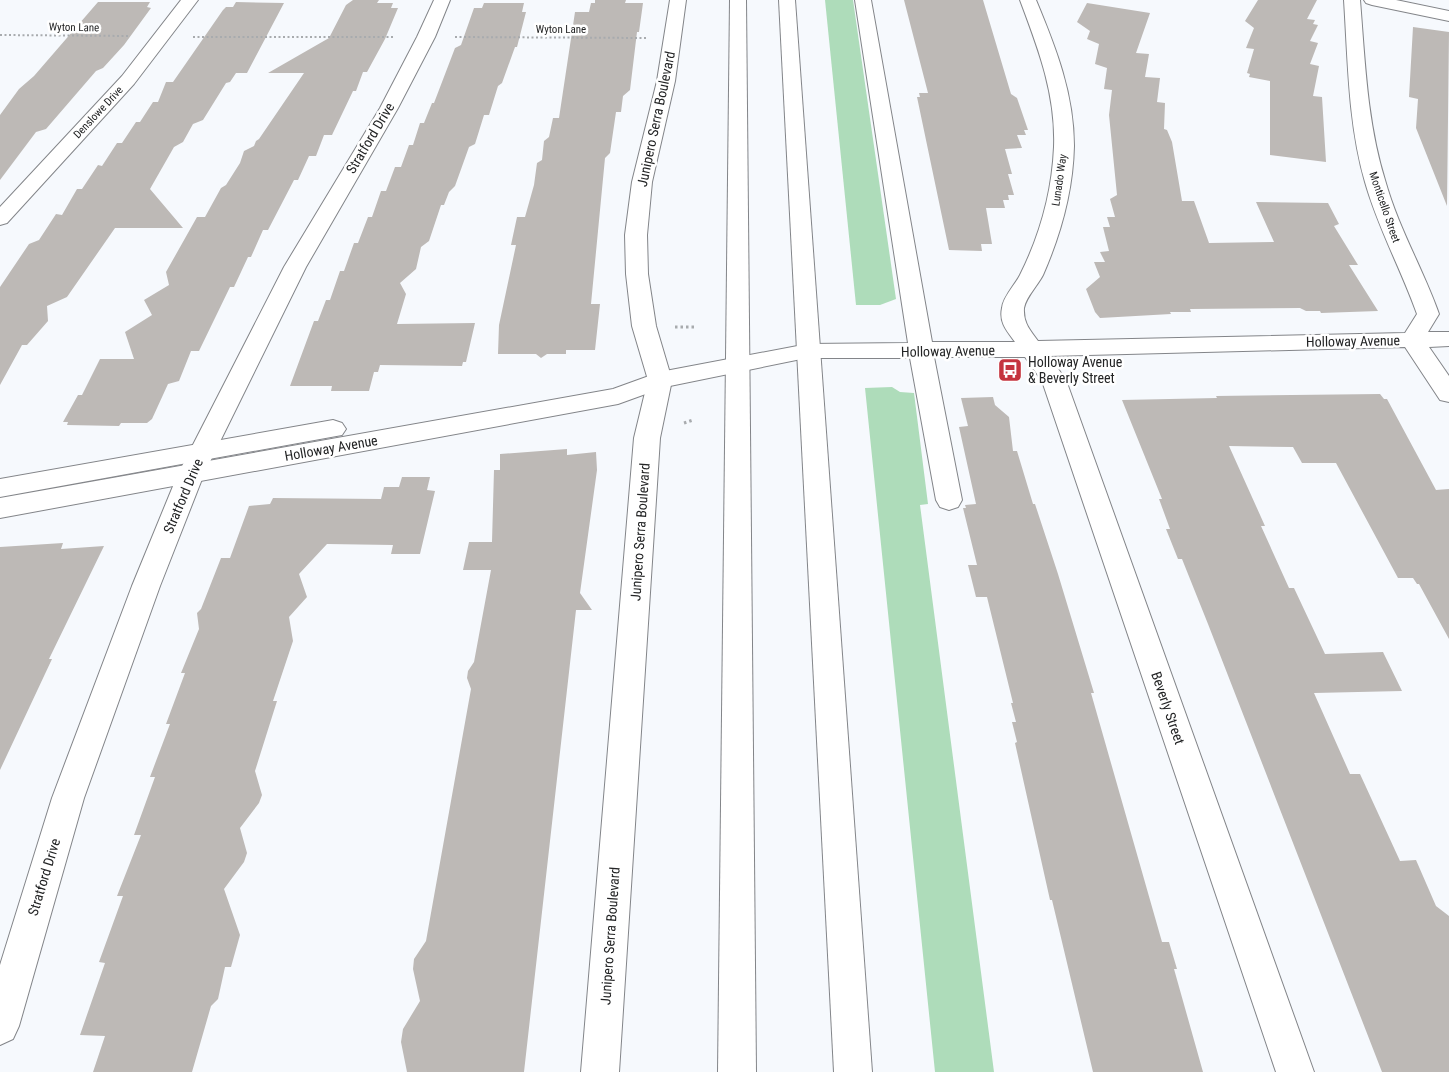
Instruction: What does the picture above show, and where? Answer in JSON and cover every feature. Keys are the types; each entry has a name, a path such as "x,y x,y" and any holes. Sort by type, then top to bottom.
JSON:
{"street":[{"name":"Denslowe Drive","path":"0,219 128,80 190,0"},
{"name":"Stratford Drive","path":"0,1026 68,798 143,595 196,463 295,267 389,108 426,37 442,0"},
{"name":"Junipero Serra Boulevard","path":"600,1072 647,438 660,380 644,326 637,274 636,235 642,182 666,81 678,0"},
{"path":"737,1072 738,0"},
{"path":"787,0 853,1072"},
{"path":"864,0 921,350 950,500"},
{"name":"Lunado Way","path":"1028,0 1049,53 1058,83 1063,114 1064,148 1060,191 1050,232 1031,276 1013,306 1014,324 1033,350"},
{"name":"Monticello Street","path":"1352,0 1366,150 1385,215 1428,314 1412,340"},
{"path":"1372,0 1449,16"},
{"name":"Holloway Avenue","path":"0,488 196,463 618,396 660,380 808,351 1033,350 1449,339"},
{"path":"1412,340 1449,394"},
{"name":"Beverly Street","path":"1033,350 1054,380 1295,1072"},
{"name":"Holloway Avenue","path":"0,508 196,463"}],"path":[{"name":"Wyton Lane","path":"0,35 138,36"},
{"path":"184,37 398,37"},
{"name":"Wyton Lane","path":"446,37 672,37"},
{"path":"666,327 696,327"}],"green space":[{"path":"825,0 853,0 896,299 880,305 856,305"},
{"path":"892,387 900,392 914,393 928,504 920,505 994,1072 935,1072 865,388"}],"building":[{"path":"353,0 379,0 377,3 393,3 391,8 398,8 385,39 367,72 363,72 356,91 353,91 332,135 324,135 316,156 309,156 298,180 294,180 268,230 263,230 251,257 248,257 234,287 230,287 199,351 191,351 179,381 168,384 152,419 147,423 121,423 119,426 67,425 68,422 63,422 78,395 82,395 100,359 134,359 125,332 152,315 144,300 169,285 166,272 197,217 205,217 221,188 226,185 240,163 244,151 254,146 304,73 268,73 329,38 346,5"},
{"path":"595,0 626,0 625,3 643,3 639,32 637,32 630,90 623,96 621,112 616,112 610,153 605,158 591,304 600,304 595,350 566,350 566,354 547,354 541,358 536,354 498,354 499,325 516,245 511,245 517,217 525,217 534,185 537,163 542,160 544,141 549,137 553,118 559,118 575,12 589,12 591,3 595,3"},
{"path":"904,0 983,0 1011,94 1017,98 1028,130 1024,130 1026,135 1017,135 1022,148 1005,149 1012,174 1008,174 1014,195 1008,195 1009,200 1003,200 1005,208 986,208 992,244 981,244 982,251 949,250 917,97 920,97 919,93 928,93"},
{"path":"1258,0 1317,0 1307,19 1315,20 1313,24 1318,25 1310,41 1318,43 1310,64 1319,66 1313,96 1322,97 1326,162 1270,155 1270,81 1249,77 1250,74 1247,73 1254,49 1246,48 1254,28 1245,21"},
{"path":"98,2 150,2 147,7 151,8 124,45 103,68 96,71 46,129 36,132 0,180 0,115 19,89 34,76"},
{"path":"236,2 284,3 247,73 236,73 230,82 226,83 203,120 193,124 183,142 174,147 150,189 183,228 115,228 67,297 47,306 48,321 27,345 22,345 0,385 0,287 29,244 39,240 56,214 62,215 77,189 82,189 98,165 102,166 117,143 122,143 136,122 140,122 153,102 158,102 166,82 173,82 223,10 226,7 233,7"},
{"path":"484,3 524,3 522,12 526,12 517,47 515,47 502,83 498,86 489,115 484,115 475,144 469,147 455,186 449,192 444,205 441,205 429,241 421,247 416,269 400,283 406,294 397,324 475,323 466,362 463,362 462,366 380,365 378,372 374,372 369,391 331,391 332,386 290,386 314,321 318,321 326,300 330,300 340,271 344,271 354,243 358,243 368,217 372,217 381,191 386,191 395,167 401,167 409,145 413,145 420,123 424,123 432,103 434,103 455,48 461,45 474,8 482,8"},
{"path":"1087,3 1150,13 1136,53 1149,54 1145,77 1160,78 1157,102 1165,103 1164,129 1167,130 1172,142 1182,201 1194,201 1209,243 1274,242 1256,202 1328,203 1339,224 1334,226 1358,265 1349,265 1378,311 1321,313 1320,311 1306,311 1300,308 1190,309 1191,312 1100,318 1095,312 1086,289 1100,277 1094,262 1105,262 1100,252 1109,251 1103,227 1110,227 1107,217 1115,217 1110,199 1117,195 1109,115 1112,90 1104,89 1107,68 1095,64 1099,44 1087,39 1090,31 1077,22"},
{"path":"1413,27 1449,32 1447,206 1416,128 1418,99 1409,97"},
{"path":"1380,394 1384,399 1387,399 1436,490 1449,489 1449,639 1419,584 1413,578 1398,578 1336,463 1302,463 1293,447 1229,446 1265,526 1261,526 1289,588 1294,588 1325,654 1383,652 1402,691 1314,693 1350,774 1360,774 1400,861 1416,860 1436,906 1449,916 1449,1072 1382,1072 1208,624 1182,559 1178,559 1166,529 1170,529 1159,499 1162,499 1122,400 1217,398 1216,396"},
{"path":"993,397 995,405 1009,417 1013,451 1017,451 1033,504 1035,504 1058,574 1094,693 1091,693 1162,942 1169,942 1177,969 1174,969 1203,1072 1093,1072 1052,900 1050,900 1015,743 1017,742 1012,722 1016,722 1011,703 1013,703 987,597 976,597 968,565 977,565 963,508 966,508 965,505 976,504 959,427 968,426 961,398"},
{"path":"567,449 567,455 596,452 597,470 580,593 592,610 576,610 524,1072 407,1072 401,1042 403,1029 420,1001 413,969 414,959 426,941 471,689 467,678 468,671 474,662 491,570 463,570 469,542 492,542 494,470 500,470 500,454"},
{"path":"402,477 430,477 427,490 435,491 420,554 391,554 393,545 327,544 299,574 307,597 289,617 293,641 273,701 277,701 255,771 262,795 259,803 240,828 247,853 244,862 224,889 240,935 231,967 225,967 218,999 211,1006 192,1072 93,1072 105,1036 80,1035 105,963 99,962 123,896 117,896 141,835 134,835 155,777 150,777 170,724 166,724 185,673 181,673 199,629 197,613 201,609 221,558 230,558 249,506 270,504 273,498 381,499 384,487 399,487"},
{"path":"63,543 61,549 104,546 49,659 52,659 0,770 0,547"}],"place":[{"name":"Holloway Avenue & Beverly Street","path":"1010,370"}]}
